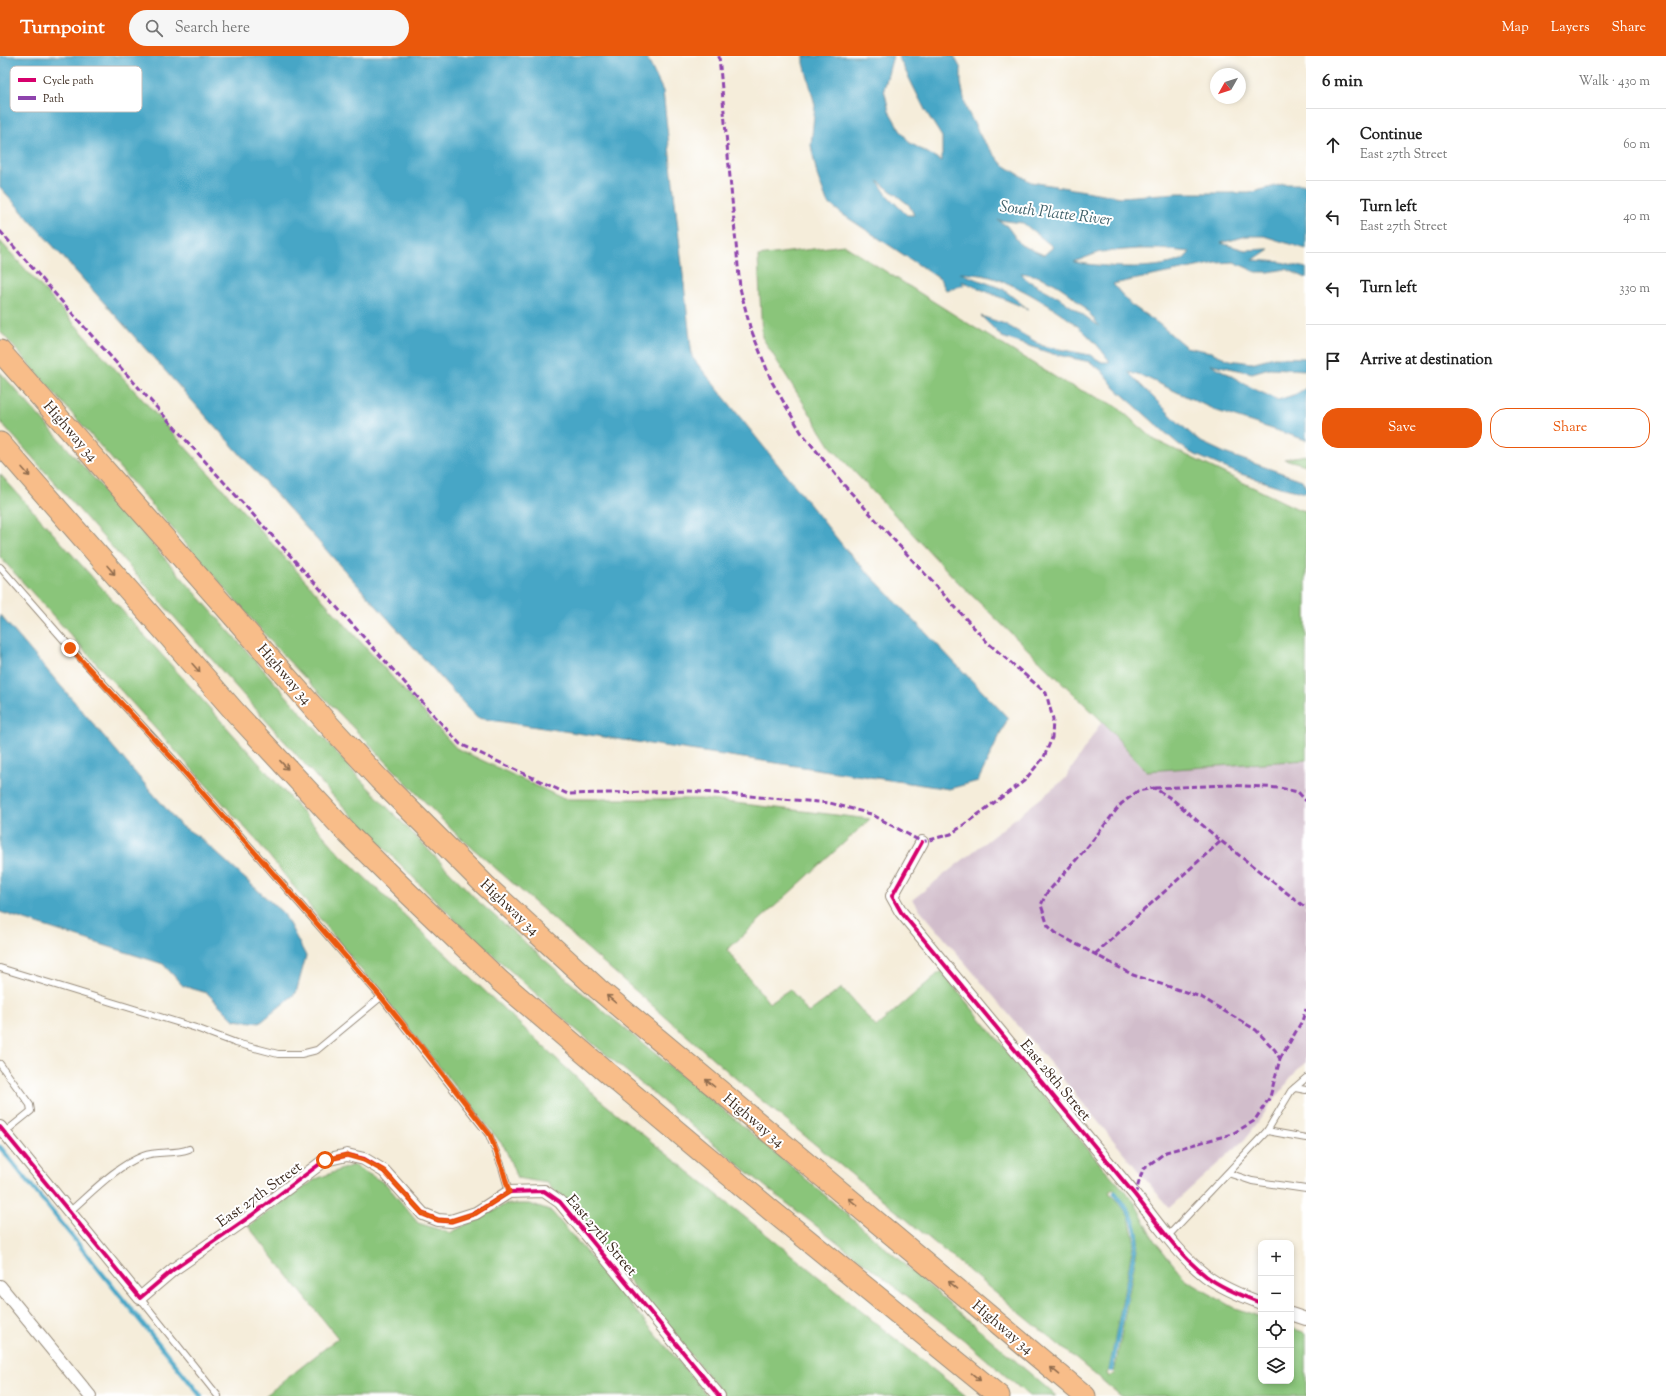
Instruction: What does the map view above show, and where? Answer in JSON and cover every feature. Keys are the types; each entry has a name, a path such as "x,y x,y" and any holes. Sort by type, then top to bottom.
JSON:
{"highway":[{"name":"Highway 34","path":"0,351 329,725 379,779 485,885 598,989 1085,1396"},
{"path":"0,443 235,712 348,834 409,894 500,980 611,1076 772,1212 999,1396"}],"street":[{"name":"East 28th Street","path":"922,842 892,896 901,912 1135,1194 1168,1236 1194,1265 1207,1277 1240,1296 1258,1302"},
{"path":"2,1130 140,1298"},
{"name":"East 27th Street","path":"140,1298 174,1269 252,1215 325,1160 347,1155 364,1160 384,1171 423,1214 438,1220 451,1221 476,1213 509,1192 544,1192 560,1202 719,1396"},
{"path":"0,1286 90,1396"},
{"path":"1294,1315 1306,1319"}],"lane":[{"path":"0,567 70,648 243,839 381,997 490,1135 502,1167 509,1192"},
{"path":"0,968 196,1028 236,1043 278,1054 301,1054 318,1050 381,997"},
{"path":"0,1064 30,1105 30,1111 27,1114 2,1130"},
{"path":"1168,1236 1267,1131 1291,1091 1306,1078"},
{"path":"1294,1088 1306,1090"},
{"path":"1267,1131 1306,1138"},
{"path":"69,1212 105,1180 135,1160 152,1153 180,1153 189,1149"},
{"path":"1228,1173 1252,1181 1306,1189"},
{"path":"140,1298 218,1396"}],"shaded area":[{"path":"1102,721 1146,771 1306,760 1306,1062 1297,1070 1245,1139 1169,1208 1049,1062 912,900 1065,779"}],"green space":[{"path":"0,241 456,748 564,799 701,799 870,819 727,950 769,1003 790,989 808,1013 842,988 876,1027 941,971 1102,1166 1135,1202 1154,1240 1186,1280 1232,1307 1258,1316 1258,1384 1294,1384 1294,1329 1306,1333 1306,1396 1121,1396 749,1090 453,831 282,654 0,331","holes":["1113,1189 1127,1206 1134,1218 1139,1239 1114,1374 1108,1377 1106,1373 1109,1369 1134,1239 1129,1217 1109,1192"]},
{"path":"844,245 1065,383 1116,406 1155,440 1298,509 1306,511 1306,760 1146,771 1102,721 957,581 831,447 762,337 758,256"},
{"path":"0,372 359,778 480,903 595,1004 783,1159 1056,1396 1029,1396 964,1340 766,1187 574,1028 462,927 334,797 0,421"},
{"path":"1306,455 1306,465 1284,459"},
{"path":"0,474 341,855 600,1100 966,1396 725,1396 547,1183 517,1178 505,1148 257,841 0,557"},
{"path":"353,1165 386,1184 418,1223 450,1233 506,1204 530,1204 552,1212 708,1396 265,1396 338,1338 248,1226 316,1179"}],"water":[{"path":"0,56 646,56 663,91 692,357 847,551 1008,718 978,781 949,789 477,718 0,187"},
{"name":"South Platte River","path":"804,56 893,56 884,89 889,111 900,130 910,143 942,161 942,137 925,110 898,56 954,56 961,69 961,83 966,108 982,139 1002,164 1031,182 1121,197 1176,193 1249,193 1283,184 1306,184 1306,249 1264,236 1247,236 1221,243 1245,250 1269,249 1253,260 1281,262 1306,268 1306,278 1286,269 1269,272 1256,272 1234,262 1216,263 1113,284 1130,304 1159,324 1186,347 1211,352 1230,360 1251,363 1274,357 1306,358 1306,370 1269,368 1252,373 1211,364 1252,388 1278,400 1296,394 1306,388 1306,440 1217,411 1147,378 1128,372 1199,441 1227,454 1302,480 1306,488 1306,493 1280,487 1235,472 1191,453 1177,443 1115,388 1102,371 1090,362 1053,354 1002,337 981,316 1005,324 1043,346 1090,355 1102,362 1110,362 1102,350 1082,330 1072,321 1048,305 1008,283 987,276 960,273 1003,289 1028,309 961,281 964,285 946,290 940,279 842,214 827,202 817,175 811,145 815,105 804,63","holes":["878,181 909,205 914,215 907,215 887,195","998,220 1023,223 1053,247 1044,255 1021,245 1007,226","1137,249 1160,249 1190,252 1185,258 1157,266 1128,267 1074,262 1100,252","1021,273 1045,279 1066,291 1084,307 1099,326 1058,297 1027,280"]},
{"path":"0,615 180,825 199,837 284,914 306,956 296,993 260,1023 234,1020 207,993 183,986 163,964 0,912"}],"waterway":[{"path":"0,1147 201,1396"},
{"path":"1111,1370 1137,1238 1135,1225 1127,1209 1115,1193"}],"marked path":[{"path":"0,231 93,337 460,744 568,794 690,791 830,803 871,814 922,842 951,834 1024,781 1044,757 1052,738 1053,719 1046,693 988,643 844,485 801,432 772,382 750,327 740,288 719,56"},
{"path":"1155,788 1227,785 1280,788 1298,792 1306,801"},
{"path":"1135,1195 1143,1169 1166,1152 1232,1134 1254,1121 1270,1097 1280,1059 1275,1050 1256,1030 1201,997 1133,975 1056,933 1048,926 1041,905 1046,894 1089,845 1121,804 1138,791 1154,788 1172,799 1221,841 1306,908"},
{"path":"1095,954 1221,841"},
{"path":"1280,1059 1302,1021 1306,1009"}],"cycle path":[{"path":"922,842 892,896 901,912 1186,1258 1212,1280 1232,1291 1258,1302"},
{"path":"0,1127 140,1298 174,1269 252,1215 325,1160 347,1155 364,1159 384,1171 423,1214 438,1220 451,1221 476,1213 509,1192 544,1191 560,1202 719,1396"}],"route":[{"path":"70,648 172,758 381,997 427,1054 490,1135 502,1167 509,1192 476,1213 451,1221 438,1220 423,1214 384,1171 364,1160 347,1155 325,1160"}]}
